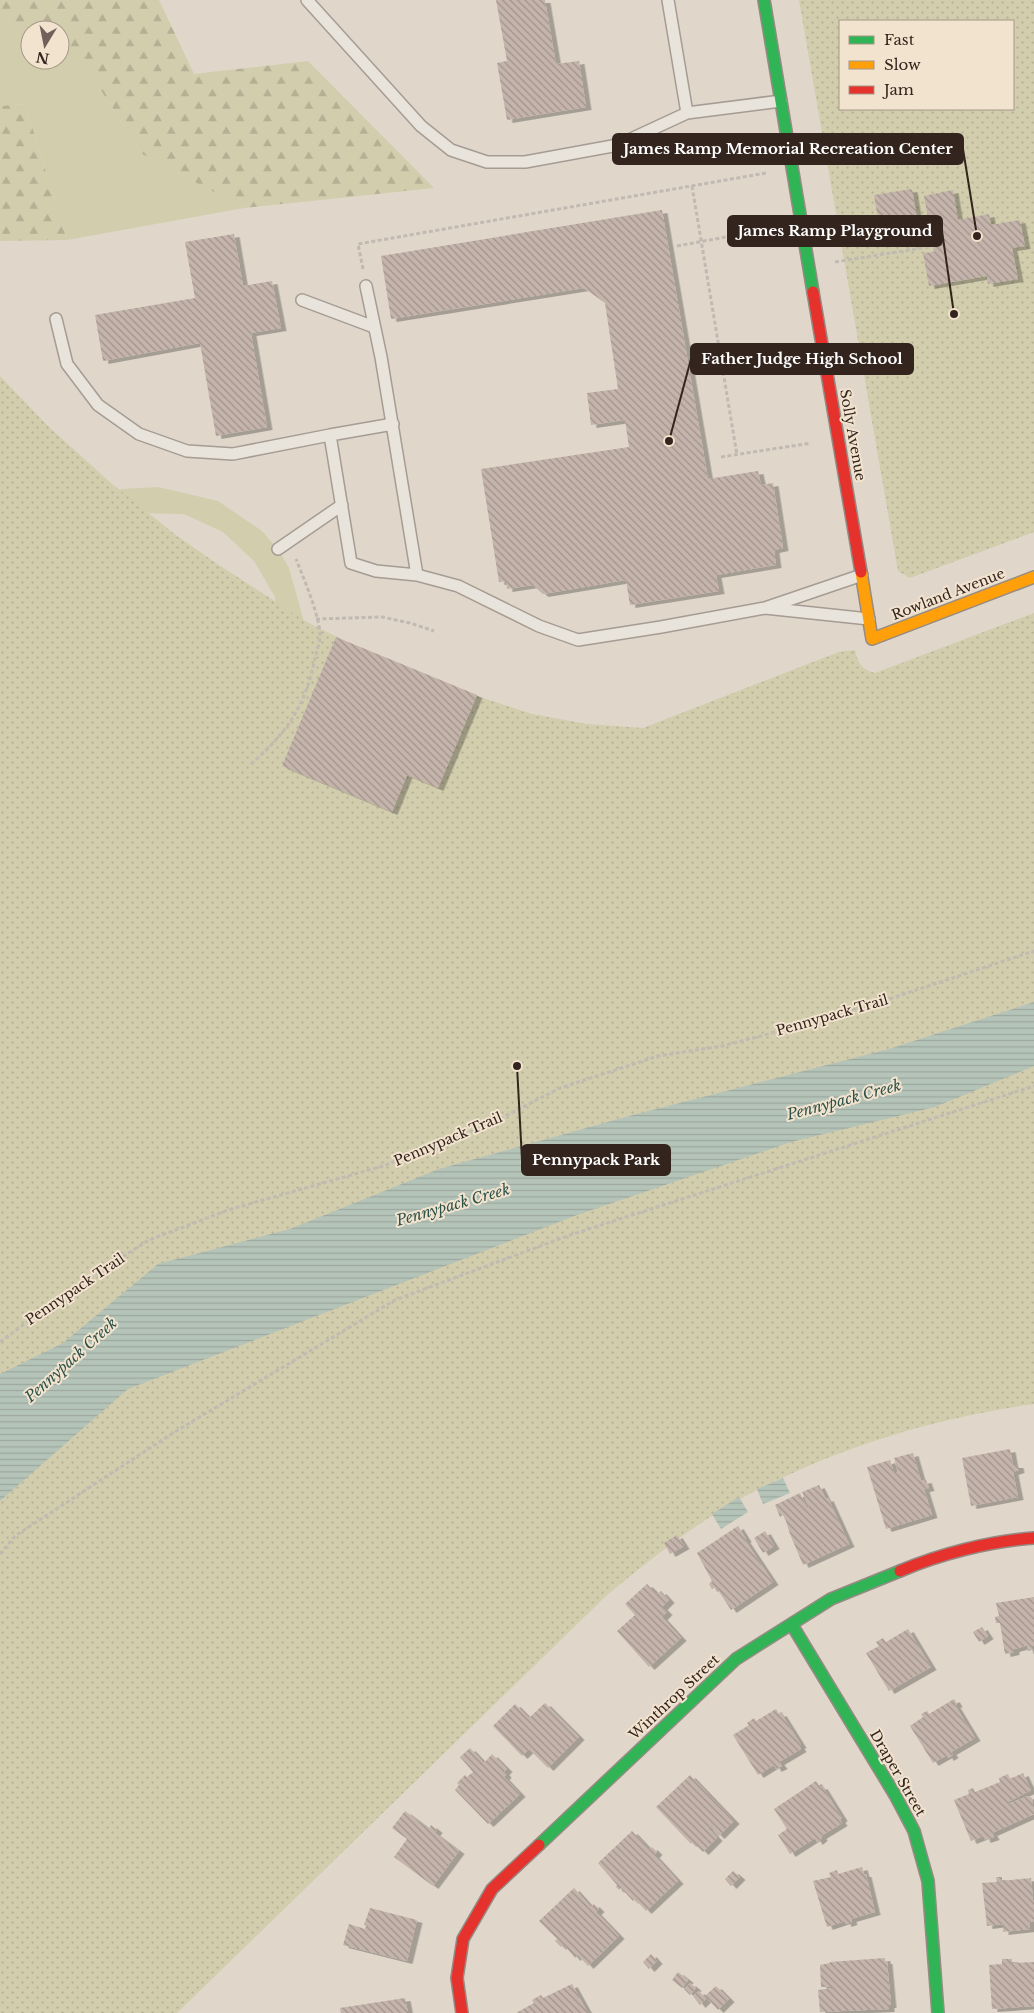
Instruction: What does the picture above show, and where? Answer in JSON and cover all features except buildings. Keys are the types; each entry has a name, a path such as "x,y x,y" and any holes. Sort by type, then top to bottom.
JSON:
{"street":[{"name":"Solly Avenue","path":"764,0 872,639"},
{"name":"Rowland Avenue","path":"872,639 1034,577"},
{"name":"Winthrop Street","path":"462,2013 457,1978 462,1939 492,1888 736,1659 831,1599 920,1562 1008,1540 1034,1538"},
{"name":"Draper Street","path":"792,1625 895,1795 914,1831 928,1881 938,2013"}],"lane":[{"path":"308,0 421,126 451,150 487,162 525,162 618,145 687,113 781,101"},
{"path":"668,0 687,113"},
{"path":"366,286 393,424 418,575"},
{"path":"302,300 374,327"},
{"path":"56,319 67,364 98,404 139,434 187,452 234,454 393,424"},
{"path":"330,435 351,563 376,572 418,575 458,586 539,626 578,640 765,608 862,575"},
{"path":"282,546 342,505"},
{"path":"765,608 869,620"}],"path":[{"path":"366,286 358,244 766,173"},
{"path":"692,186 736,455"},
{"path":"677,246 775,228"},
{"path":"810,266 929,247"},
{"path":"721,458 811,443"},
{"path":"252,764 287,729 300,705 313,672 320,634 312,599 296,558 282,546"},
{"path":"316,619 382,617 434,631"},
{"name":"Pennypack Trail","path":"0,1342 70,1290 149,1240 201,1220 228,1210 383,1166 488,1125 568,1085 658,1056 722,1046 876,1003 1034,951"},
{"path":"0,1554 15,1536 165,1438 395,1300 570,1235 1034,1086"}],"green space":[{"path":"0,0 159,0 194,74 308,61 434,188 244,208 142,154 86,67 70,58 70,20 20,20 20,29 0,18"},
{"path":"799,0 1034,0 1034,532 910,578 898,571"},
{"path":"0,18 20,29 20,70 70,70 70,58 86,67 142,154 244,208 67,240 25,104 0,106"},
{"path":"25,104 67,240 0,241 0,106"},
{"path":"0,376 49,427 112,484 177,536 307,622 371,654 477,696 532,714 587,724 643,728 839,652 855,650 861,665 866,670 875,673 1034,613 1034,1404 996,1410 923,1426 853,1448 749,1494 694,1528 607,1595 177,2013 0,2013"},
{"path":"158,487 218,501 262,531 278,549 289,568 303,618 303,664 279,640 275,597 254,561 223,532 184,514 133,513 0,534 121,489"}],"water":[{"name":"Pennypack Creek","path":"1034,1002 1034,1066 935,1107 791,1142 577,1215 128,1389 0,1501 0,1374 63,1343 158,1264 290,1229 439,1169 633,1115 889,1049"},
{"path":"783,1478 790,1493 763,1504 757,1489"},
{"path":"739,1497 748,1512 721,1529 712,1514"}],"traffic: fast":[{"path":"764,0 813,292"},
{"path":"539,1845 736,1659 831,1599 900,1571"},
{"path":"792,1625 895,1795 914,1831 928,1881 938,2013"}],"traffic: slow":[{"path":"861,572 872,639 1034,577"}],"traffic: jam":[{"path":"813,292 861,572"},
{"path":"900,1571 966,1549 1034,1538"},
{"path":"462,2013 457,1978 463,1939 492,1889 539,1845"}],"place":[{"name":"James Ramp Memorial Recreation Center","path":"977,236"},
{"name":"James Ramp Playground","path":"954,314"},
{"name":"Father Judge High School","path":"669,441"},
{"name":"Pennypack Park","path":"517,1066"}]}
